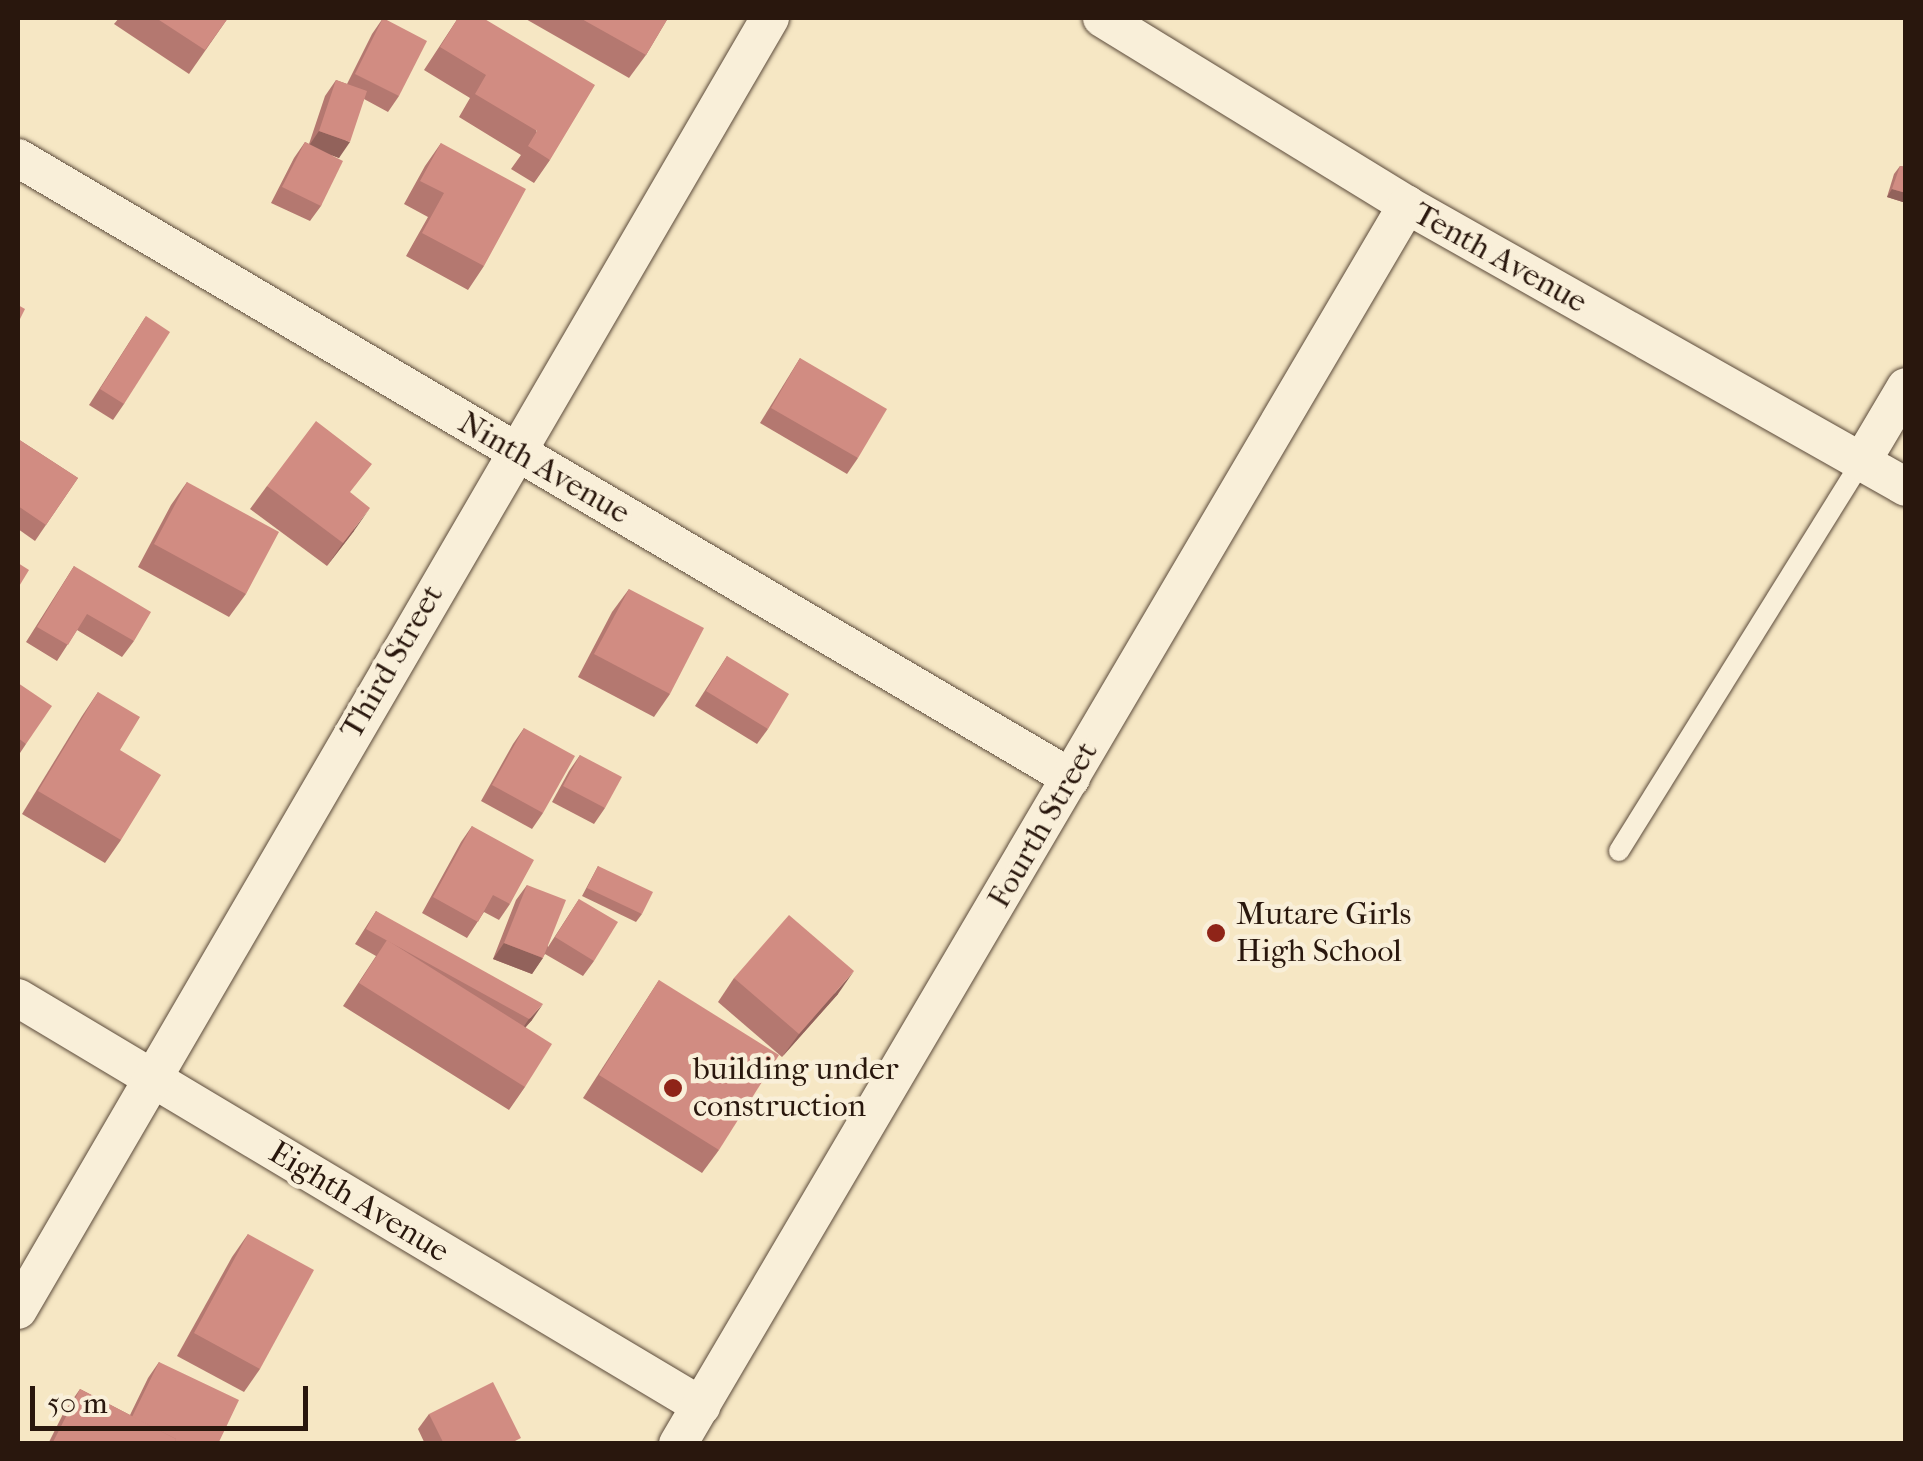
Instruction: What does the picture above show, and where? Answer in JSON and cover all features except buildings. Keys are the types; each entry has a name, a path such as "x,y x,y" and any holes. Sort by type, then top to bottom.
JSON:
{"street":[{"name":"Third Street","path":"18,1310 149,1076 770,18"},
{"name":"Tenth Avenue","path":"1102,18 1407,206 1906,487"},
{"name":"Ninth Avenue","path":"18,158 1071,778"},
{"name":"Fourth Street","path":"678,1444 1407,206"},
{"path":"1862,461 1906,388"},
{"name":"Eighth Avenue","path":"18,998 701,1406"}],"lane":[{"path":"1619,851 1862,461"}],"place":[{"name":"Mutare Girls High School","path":"1216,933"},
{"name":"building under construction","path":"673,1088"}]}
